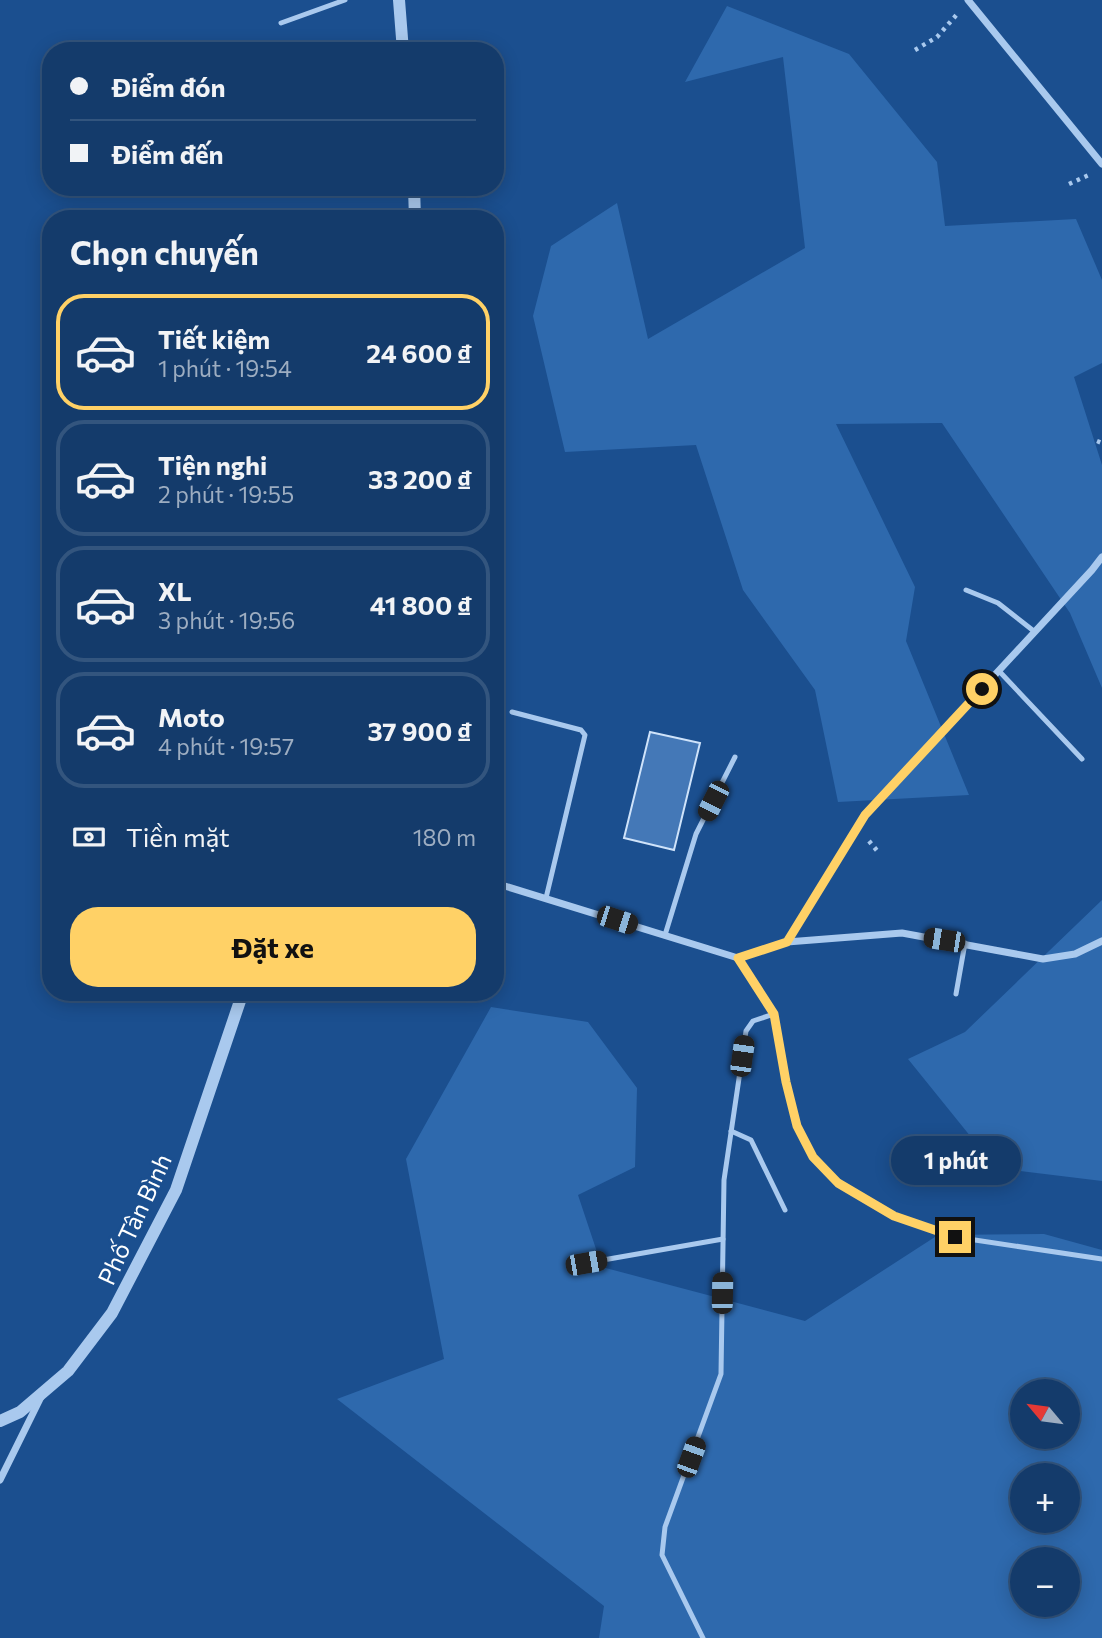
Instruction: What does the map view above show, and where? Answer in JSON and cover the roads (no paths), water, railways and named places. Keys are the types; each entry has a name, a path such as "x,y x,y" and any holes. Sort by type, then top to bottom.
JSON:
{"street":[{"path":"399,0 402,42"},
{"path":"969,0 1102,164"},
{"path":"787,942 865,815 1102,557"},
{"path":"504,886 738,958 787,942 902,933 1043,959 1075,954 1102,941"},
{"name":"Phố Tân Bình","path":"0,1421 20,1412 68,1371 112,1313 176,1190 240,1001"},
{"path":"0,1480 45,1391"}],"lane":[{"path":"281,23 345,0"},
{"path":"966,590 998,603 1035,632"},
{"path":"999,671 1082,759"},
{"path":"512,712 581,730 585,734 546,898"},
{"path":"665,935 695,834 735,757"},
{"path":"956,994 965,943"},
{"path":"738,958 774,1014 797,1126 813,1157 838,1183 894,1216 955,1237 1102,1259"},
{"path":"703,1638 662,1555 665,1527 721,1374 724,1180 746,1031 753,1021 774,1014"},
{"path":"731,1131 751,1140 785,1210"},
{"path":"586,1263 723,1238"}]}
